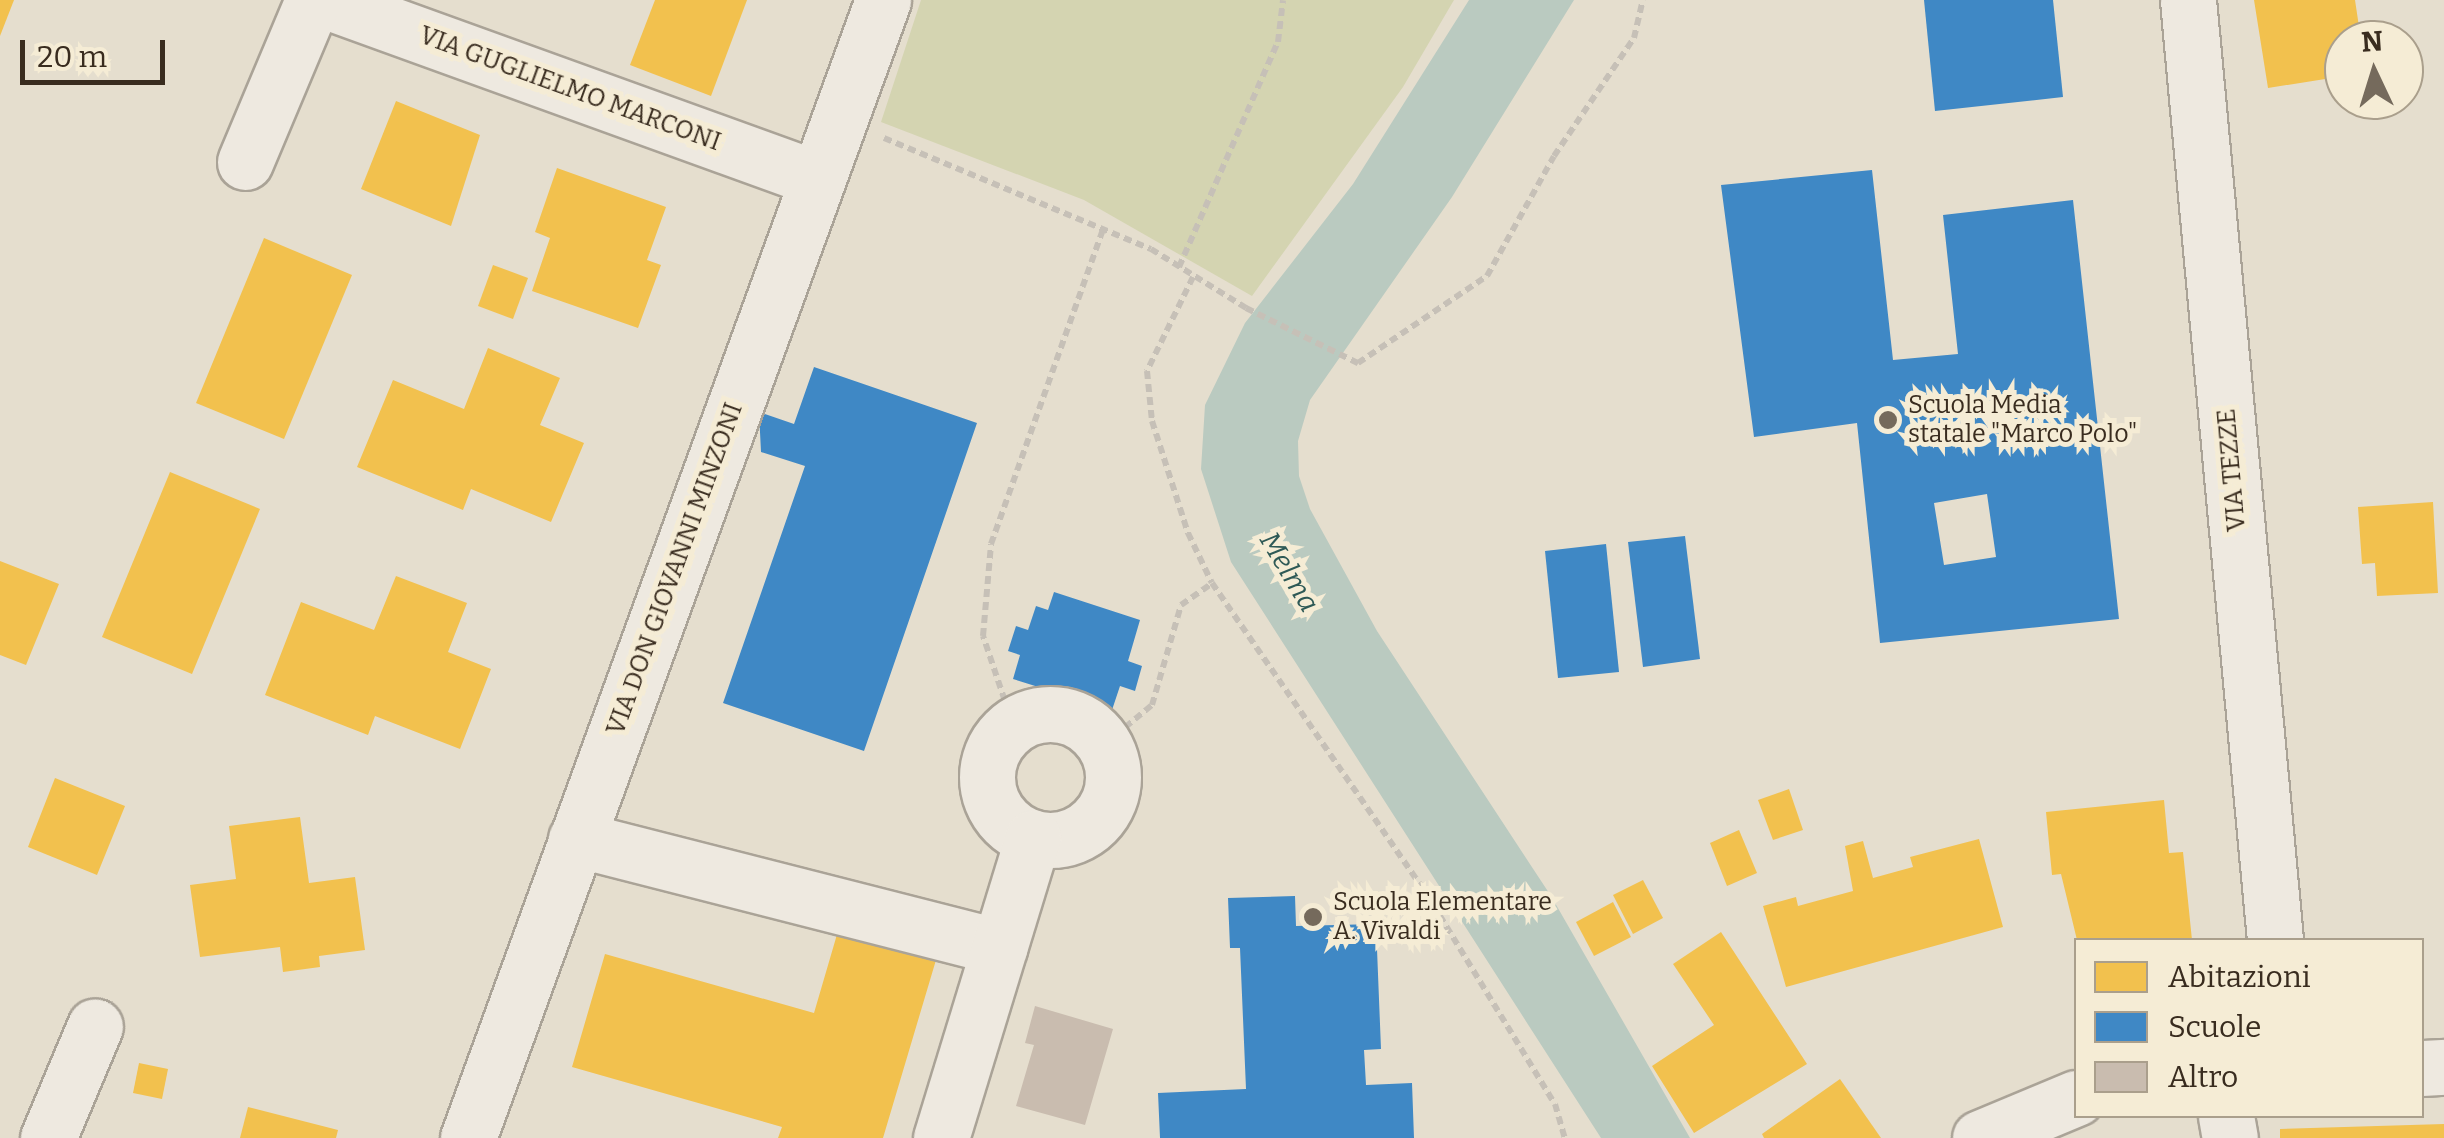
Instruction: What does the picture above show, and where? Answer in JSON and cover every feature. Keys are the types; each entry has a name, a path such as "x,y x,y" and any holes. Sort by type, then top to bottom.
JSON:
{"street":[{"path":"245,162 313,0"},
{"name":"VIA GUGLIELMO MARCONI","path":"323,0 818,179"},
{"name":"VIA DON GIOVANNI MINZONI","path":"468,1138 883,0"},
{"name":"VIA TEZZE","path":"2188,0 2275,938"},
{"path":"1031,716 1071,716 1105,744 1114,785 1094,824 1055,841 1033,838 1000,816 986,778 998,739 1013,725 1031,716"},
{"path":"941,1138 1033,838"},
{"path":"576,839 999,947"},
{"path":"48,1138 95,1026"},
{"path":"1980,1138 2074,1099"}],"path":[{"path":"1179,266 1278,42 1283,0"},
{"path":"873,134 1103,230 1179,266 1246,308 1358,363 1486,276 1554,156 1634,38 1642,0"},
{"path":"1013,725 983,636 991,544 1103,230"},
{"path":"1194,277 1147,370 1152,422 1188,534 1212,583 1426,893 1555,1104 1564,1138"},
{"path":"1105,744 1152,705 1181,605 1212,583"}],"green space":[{"path":"921,0 1454,0 1403,87 1252,296 1084,200 881,122"}],"water":[{"name":"Melma","path":"1469,0 1574,0 1452,197 1310,400 1298,441 1299,476 1310,509 1377,631 1551,896 1690,1138 1601,1138 1231,562 1201,469 1205,405 1245,323 1353,184"}],"building: Abitazioni":[{"path":"0,0 14,0 0,36"},
{"path":"655,0 747,0 711,96 630,65"},
{"path":"2254,0 2355,0 2358,20 2324,20 2324,79 2268,88"},
{"path":"396,101 480,135 451,226 361,189"},
{"path":"557,168 666,207 647,260 661,265 638,328 532,291 550,238 535,232"},
{"path":"264,238 352,275 284,439 196,403"},
{"path":"493,265 528,278 513,319 478,306"},
{"path":"488,348 560,378 540,425 584,443 551,522 471,489 463,510 357,467 393,380 464,409"},
{"path":"170,472 260,509 192,674 102,637"},
{"path":"2433,502 2438,593 2377,596 2375,563 2362,564 2358,507"},
{"path":"0,561 59,584 26,665 0,655"},
{"path":"396,576 467,603 448,652 491,669 460,749 375,716 368,735 265,695 301,602 374,630"},
{"path":"55,778 125,806 97,875 28,847"},
{"path":"1789,789 1803,830 1773,840 1758,800"},
{"path":"2164,800 2169,853 2183,852 2192,938 2077,938 2061,874 2052,875 2046,812"},
{"path":"300,817 309,883 355,877 365,950 319,956 320,967 283,972 280,947 200,957 190,885 236,879 229,826"},
{"path":"1739,830 1757,873 1727,886 1710,843"},
{"path":"1979,839 2003,927 1786,987 1763,906 1796,897 1798,906 1853,891 1845,846 1863,841 1873,878 1913,867 1910,857"},
{"path":"1643,880 1663,918 1633,934 1613,895"},
{"path":"1613,902 1631,937 1594,956 1576,922"},
{"path":"838,931 936,960 883,1138 778,1138 782,1127 572,1067 605,954 814,1013"},
{"path":"1721,932 1807,1064 1694,1133 1652,1066 1714,1025 1673,964"},
{"path":"139,1063 168,1069 162,1099 133,1093"},
{"path":"1840,1079 1881,1138 1764,1138 1762,1134"},
{"path":"248,1107 338,1130 336,1138 240,1138"},
{"path":"2444,1124 2444,1138 2280,1138 2280,1129"}],"building: Scuole":[{"path":"1924,0 2053,0 2063,97 1935,111"},
{"path":"1872,170 1893,360 1958,354 1943,215 2073,200 2119,619 1880,643 1857,423 1754,437 1721,185","holes":["1987,494 1996,557 1944,565 1934,503"]},
{"path":"814,367 977,423 864,751 723,703 805,466 761,452 759,412 794,424"},
{"path":"1685,536 1700,659 1643,667 1628,542"},
{"path":"1606,544 1619,672 1558,678 1545,551"},
{"path":"1054,592 1140,620 1128,661 1142,666 1135,691 1120,686 1112,710 1013,679 1020,655 1008,651 1016,626 1028,630 1036,606 1048,610"},
{"path":"1295,896 1296,926 1376,924 1381,1049 1364,1050 1366,1085 1412,1083 1414,1138 1160,1138 1158,1093 1246,1089 1240,948 1230,948 1228,898"}],"building: Altro":[{"path":"1035,1006 1113,1029 1085,1125 1016,1106 1034,1045 1025,1043"}],"place":[{"name":"Scuola Media statale \"Marco Polo\"","path":"1888,420"},
{"name":"Scuola Elementare A. Vivaldi","path":"1313,917"}]}
